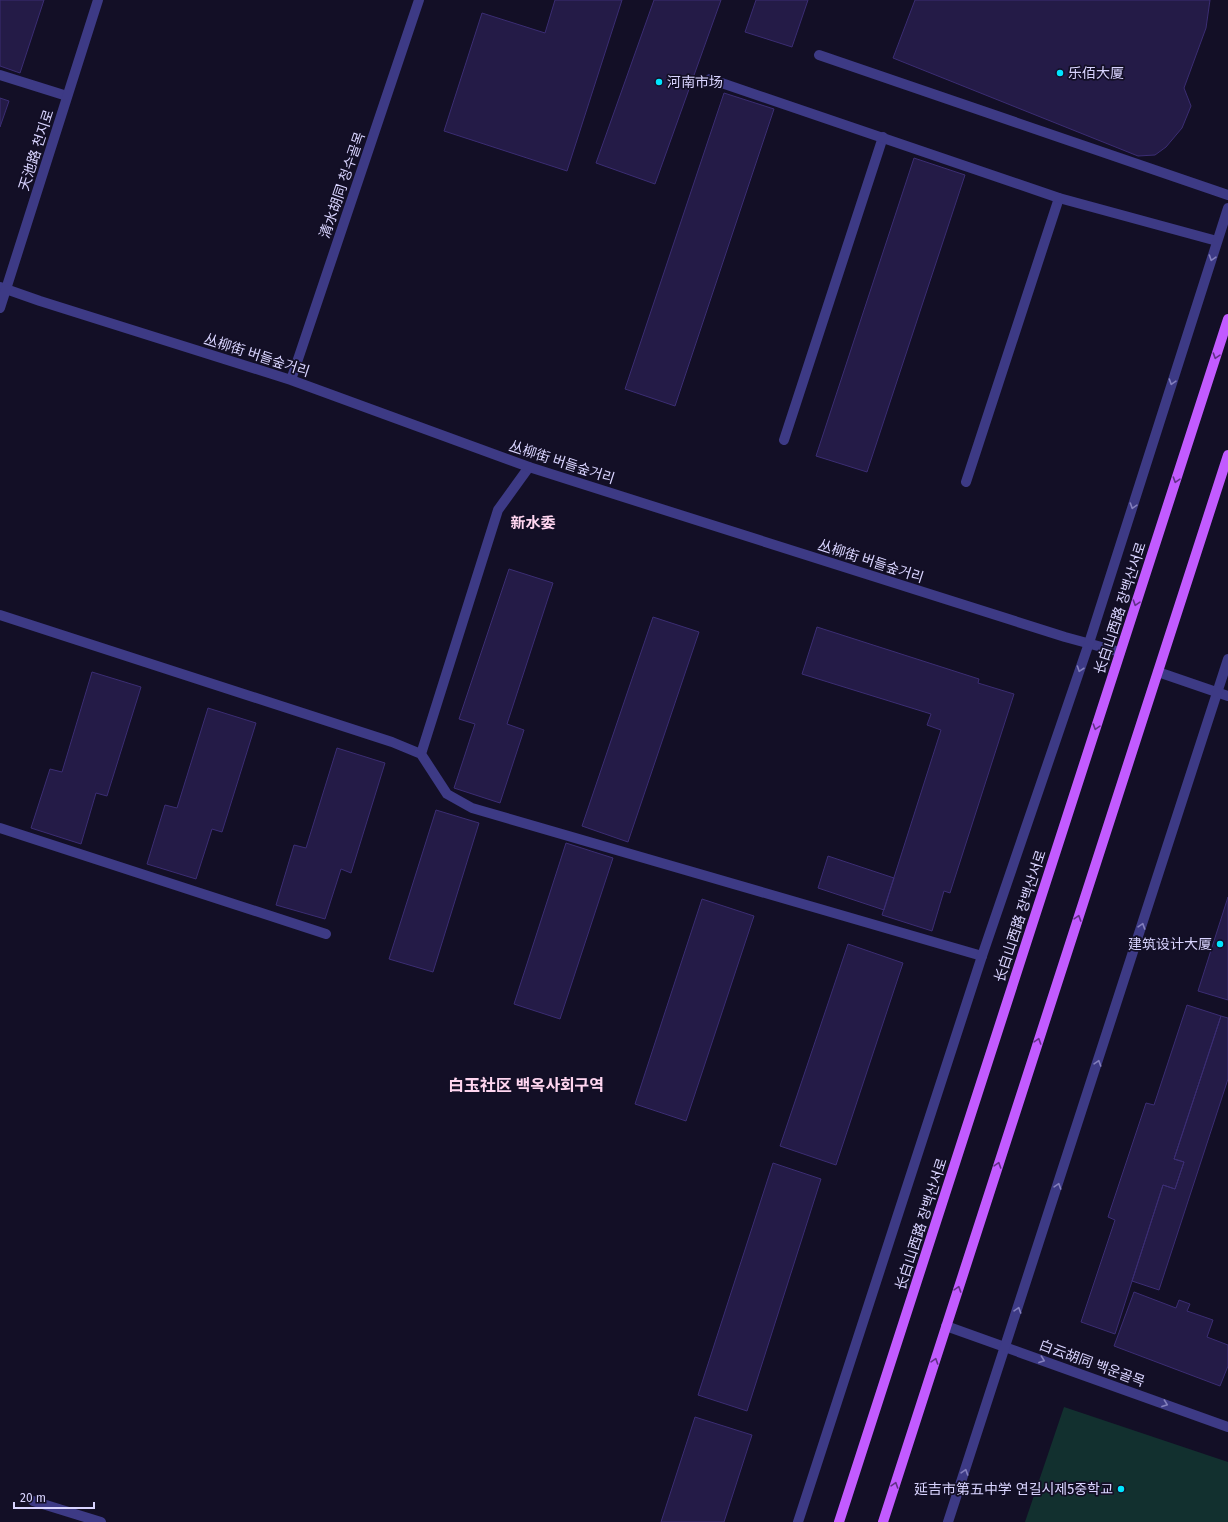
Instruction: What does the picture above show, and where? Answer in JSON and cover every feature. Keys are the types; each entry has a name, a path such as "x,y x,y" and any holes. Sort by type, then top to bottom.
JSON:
{"main road":[{"name":"长白山西路 장백산서로","path":"839,1522 1228,319"},
{"path":"883,1522 1228,455"}],"street":[{"name":"天池路 천지로","path":"0,308 3,288 98,0"},
{"name":"清水胡同 청수골목","path":"291,380 419,0"},
{"path":"819,55 1228,195"},
{"path":"0,75 67,96"},
{"path":"710,79 1058,198 1217,241"},
{"path":"784,440 883,137"},
{"path":"966,482 1058,198"},
{"path":"798,1522 982,956 1089,643 1228,208"},
{"name":"丛柳街 버들숲거리","path":"3,288 291,380 529,467 1065,637 1120,652"},
{"path":"421,754 498,510 529,467"},
{"path":"0,615 392,742 421,754 447,794 472,808 982,956"},
{"path":"948,1522 1228,659"},
{"path":"1158,672 1228,696"},
{"path":"0,828 326,934"},
{"name":"白云胡同 백운골목","path":"946,1326 1228,1427"},
{"path":"33,1500 101,1522"}],"green space":[{"name":"延吉市第五中学 연길시제5중학교","path":"1064,1407 1228,1462 1228,1522 1025,1522"}],"building":[{"path":"0,0 44,0 20,73 0,66"},
{"path":"555,0 622,0 567,171 444,131 482,13 545,33"},
{"name":"河南市场","path":"654,0 721,0 655,184 596,163"},
{"path":"756,0 808,0 792,47 745,32"},
{"name":"乐佰大厦","path":"915,0 1210,0 1206,28 1184,88 1191,106 1182,128 1166,147 1155,155 1138,156 893,58"},
{"path":"724,93 774,109 675,406 625,389"},
{"path":"0,98 9,101 0,127"},
{"path":"914,158 965,175 867,472 816,456"},
{"path":"509,569 553,583 507,724 524,730 500,803 454,788 475,724 459,719"},
{"path":"653,617 699,632 628,842 582,826"},
{"path":"817,627 979,679 978,683 1014,694 950,893 944,891 932,931 882,915 941,730 927,725 931,714 802,674"},
{"path":"92,672 141,687 107,796 96,793 81,844 31,828 50,769 62,772"},
{"path":"208,708 256,723 222,832 212,829 196,879 147,864 165,805 177,808"},
{"path":"337,748 385,763 351,873 341,869 325,919 276,905 294,845 306,848"},
{"path":"436,810 479,823 433,972 389,959"},
{"path":"566,843 613,858 560,1019 514,1004"},
{"path":"828,856 894,878 884,910 818,888"},
{"name":"建筑设计大厦","path":"1228,897 1228,1000 1198,991"},
{"path":"702,899 754,916 686,1121 635,1104"},
{"path":"848,944 903,963 836,1165 780,1146"},
{"path":"1187,1005 1221,1016 1174,1159 1184,1162 1175,1189 1163,1185 1115,1334 1081,1322 1115,1220 1108,1217 1146,1103 1154,1105"},
{"path":"1221,1016 1228,1018 1228,1079 1159,1290 1132,1281 1163,1185 1175,1189 1184,1162 1174,1159"},
{"path":"773,1163 821,1179 747,1411 698,1395"},
{"path":"1134,1292 1176,1308 1179,1300 1190,1304 1187,1311 1213,1320 1207,1337 1228,1345 1228,1366 1220,1386 1114,1346"},
{"path":"695,1417 752,1435 724,1522 661,1522"}],"place":[{"name":"乐佰大厦","path":"1060,73"},
{"name":"河南市场","path":"659,82"},
{"name":"建筑设计大厦","path":"1220,944"},
{"name":"延吉市第五中学 연길시제5중학교","path":"1121,1489"}],"district":[{"name":"新水委","path":"533,523"},
{"name":"白玉社区 백옥사회구역","path":"526,1085"}]}
